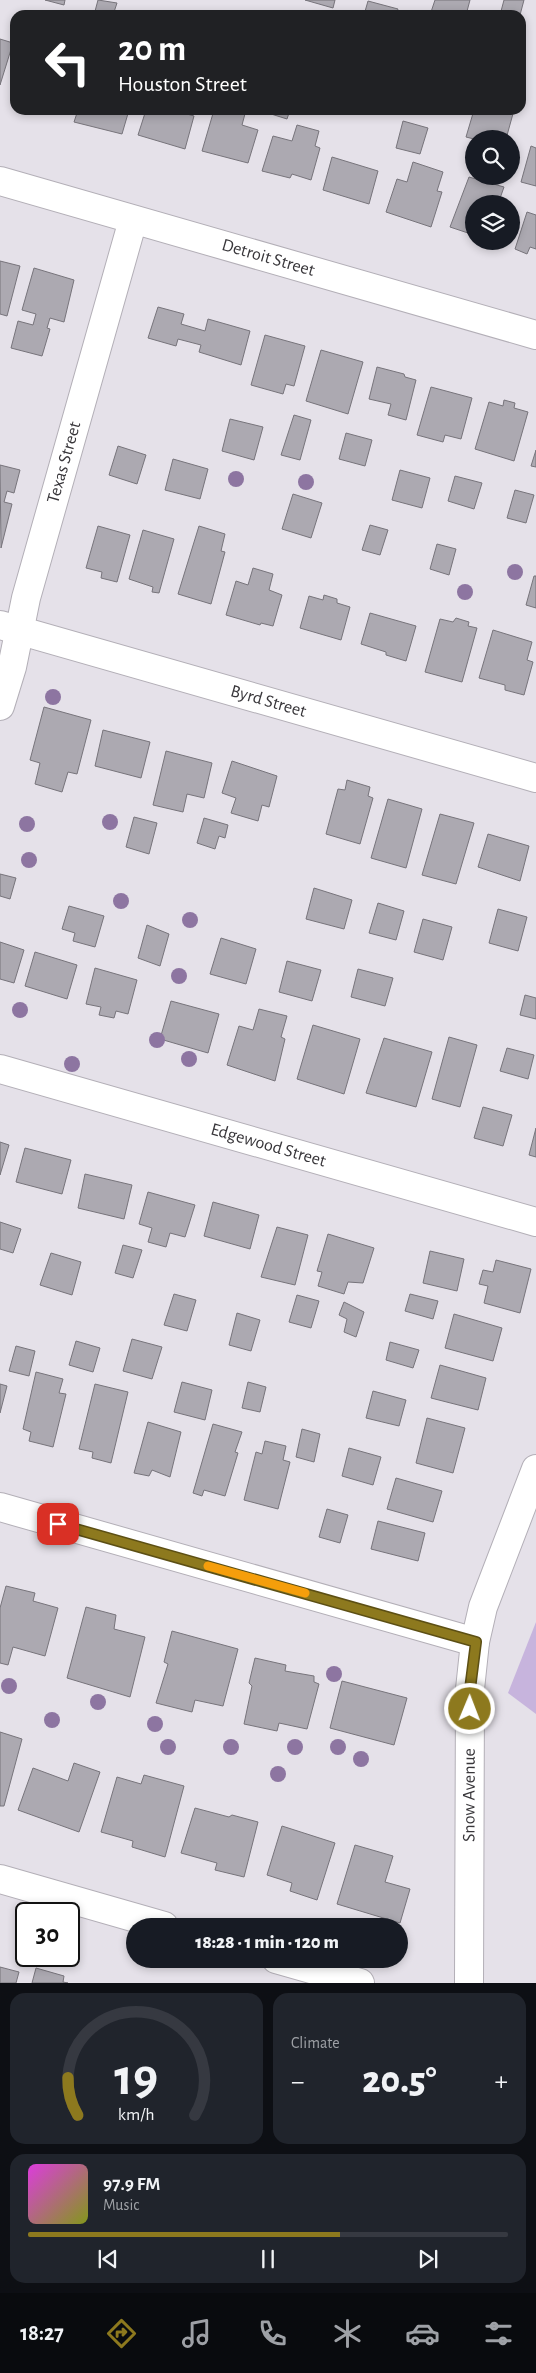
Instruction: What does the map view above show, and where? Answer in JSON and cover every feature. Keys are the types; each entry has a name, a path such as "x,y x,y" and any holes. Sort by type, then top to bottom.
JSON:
{"street":[{"name":"Detroit Street","path":"0,181 536,335"},
{"name":"Texas Street","path":"0,706 12,667 9,628 26,598 133,220"},
{"name":"Byrd Street","path":"9,628 536,778"},
{"name":"Edgewood Street","path":"0,1070 536,1222"},
{"name":"Snow Avenue","path":"469,1983 470,1689 476,1642 483,1607 536,1469"},
{"path":"0,1507 476,1642"},
{"path":"0,1879 136,1918"},
{"path":"308,1968 360,1983"}],"shaded area":[{"path":"536,1622 536,1714 508,1693"}],"building":[{"path":"45,0 65,0 64,5"},
{"path":"98,0 117,3 115,10 95,10"},
{"path":"305,0 335,0 333,8"},
{"path":"435,0 470,0 467,10 432,10"},
{"path":"504,0 524,0 521,10 501,10"},
{"path":"368,1 398,9 398,10 365,10"},
{"path":"0,39 10,42 10,53 0,85"},
{"path":"76,115 128,115 122,134 74,122"},
{"path":"144,115 194,116 185,149 138,135"},
{"path":"213,115 245,115 242,125 258,130 248,163 202,151"},
{"path":"274,115 288,115 287,119"},
{"path":"473,115 513,115 508,130 468,130"},
{"path":"403,121 428,128 420,154 396,148"},
{"path":"297,125 319,131 315,146 320,148 311,180 292,174 290,178 262,171 273,136 292,141"},
{"path":"531,146 536,148 536,186 521,182"},
{"path":"332,157 378,171 369,204 323,190"},
{"path":"413,162 443,172 437,191 442,192 431,227 386,212 397,179 407,182"},
{"path":"466,185 497,185 504,187 501,195 465,195 465,232 450,227"},
{"path":"527,212 536,215 536,249 530,247 527,254 517,250 520,250 520,234"},
{"path":"0,261 20,266 7,316 0,314"},
{"path":"34,268 74,280 64,322 50,318 47,328 50,329 42,356 11,348 18,321 33,325 36,314 22,310"},
{"path":"158,307 184,314 181,324 205,331 208,319 250,331 241,365 199,352 201,345 178,339 176,346 148,338"},
{"path":"265,335 305,346 294,386 286,384 283,394 251,385"},
{"path":"321,350 363,362 348,414 306,401"},
{"path":"377,367 404,374 405,377 416,380 406,420 388,415 391,404 369,399"},
{"path":"431,387 472,398 461,439 445,435 443,442 417,435"},
{"path":"504,400 515,403 514,408 528,412 514,461 475,449 489,402 503,406"},
{"path":"294,415 311,420 300,460 281,455"},
{"path":"230,419 263,427 254,460 222,451"},
{"path":"346,433 372,440 365,466 339,459"},
{"path":"118,446 146,455 137,484 109,475"},
{"path":"536,450 536,467 531,466"},
{"path":"173,459 208,469 200,499 165,490"},
{"path":"0,465 20,470 14,493 7,491 4,502 12,504 1,548"},
{"path":"400,470 430,478 422,508 392,500"},
{"path":"455,476 482,483 474,509 448,501"},
{"path":"515,490 534,495 526,523 507,518"},
{"path":"293,494 322,503 311,538 282,529"},
{"path":"370,525 388,530 380,555 362,550"},
{"path":"98,526 130,535 117,582 101,578 102,572 86,568"},
{"path":"199,526 225,534 221,551 225,552 211,604 178,594"},
{"path":"143,530 174,539 159,593 152,592 153,587 129,579"},
{"path":"437,544 456,549 449,575 430,569"},
{"path":"253,568 273,574 269,590 282,595 273,626 261,623 260,625 226,615 236,581 248,585"},
{"path":"534,576 536,576 536,608 526,605"},
{"path":"324,595 337,599 337,603 350,607 341,640 300,628 309,596 323,600"},
{"path":"370,613 416,626 406,661 361,644"},
{"path":"456,618 469,622 468,626 477,628 462,682 425,672 440,619 453,622"},
{"path":"493,630 532,642 527,660 533,662 524,695 505,690 505,685 479,678"},
{"path":"44,707 91,720 77,774 68,772 62,792 35,784 40,763 30,760"},
{"path":"103,730 150,742 141,778 95,766"},
{"path":"166,751 212,763 204,798 187,794 183,812 153,805"},
{"path":"232,761 277,776 269,807 262,805 258,821 231,813 236,798 222,793"},
{"path":"347,780 370,787 368,796 373,798 360,844 326,834 338,789 345,790"},
{"path":"388,799 422,809 406,868 371,858"},
{"path":"440,814 474,823 456,884 422,875"},
{"path":"134,817 157,823 149,854 126,847"},
{"path":"204,818 228,825 225,838 219,836 215,849 197,843"},
{"path":"488,834 529,846 520,881 478,867"},
{"path":"0,874 16,878 10,899 0,896"},
{"path":"314,888 352,900 344,929 306,919"},
{"path":"378,903 404,911 396,940 369,933"},
{"path":"69,906 104,916 95,947 73,941 75,933 62,929"},
{"path":"498,909 527,917 518,951 489,943"},
{"path":"423,919 452,927 443,960 414,952"},
{"path":"147,925 169,934 160,966 138,958"},
{"path":"221,938 256,949 246,984 210,974"},
{"path":"0,942 24,950 14,983 0,979"},
{"path":"35,952 77,965 67,999 25,986"},
{"path":"287,961 321,970 312,1001 279,992"},
{"path":"95,968 137,980 128,1014 116,1011 114,1018 99,1015 101,1007 86,1004"},
{"path":"358,969 393,978 385,1006 351,997"},
{"path":"525,995 536,998 536,1019 520,1015"},
{"path":"171,1001 219,1014 208,1053 160,1039"},
{"path":"259,1009 287,1016 281,1037 285,1039 275,1081 227,1065 239,1026 253,1030"},
{"path":"313,1025 360,1039 344,1094 297,1079"},
{"path":"449,1037 477,1045 460,1107 432,1099"},
{"path":"384,1038 432,1052 416,1107 366,1093"},
{"path":"507,1048 534,1055 528,1079 500,1071"},
{"path":"483,1107 512,1115 503,1146 474,1138"},
{"path":"536,1128 536,1157 529,1155"},
{"path":"0,1142 9,1145 0,1175"},
{"path":"25,1148 71,1160 62,1194 16,1182"},
{"path":"85,1174 132,1185 124,1219 78,1208"},
{"path":"148,1192 195,1205 185,1237 170,1233 166,1247 148,1242 152,1228 139,1224"},
{"path":"213,1202 259,1215 250,1249 204,1236"},
{"path":"0,1222 21,1229 13,1253 0,1249"},
{"path":"277,1227 308,1235 295,1285 261,1277"},
{"path":"328,1234 374,1248 363,1283 348,1282 344,1294 318,1286 322,1272 317,1271"},
{"path":"123,1245 142,1250 133,1278 115,1273"},
{"path":"430,1251 464,1259 457,1291 423,1283"},
{"path":"51,1253 81,1262 72,1295 40,1285"},
{"path":"496,1260 531,1269 520,1313 484,1303 488,1286 479,1284 483,1270 493,1272"},
{"path":"174,1294 196,1300 187,1331 164,1325"},
{"path":"410,1294 438,1301 433,1319 405,1311"},
{"path":"297,1295 319,1301 311,1328 289,1322"},
{"path":"344,1302 364,1312 356,1337 344,1332 347,1319 339,1315"},
{"path":"237,1313 260,1320 251,1351 229,1345"},
{"path":"454,1314 502,1328 493,1361 445,1348"},
{"path":"132,1339 162,1347 152,1379 123,1371"},
{"path":"76,1341 100,1348 93,1372 69,1365"},
{"path":"390,1342 419,1350 413,1368 386,1360"},
{"path":"16,1346 35,1351 29,1376 9,1371"},
{"path":"440,1365 486,1378 478,1410 431,1398"},
{"path":"36,1372 63,1379 59,1393 66,1394 53,1447 29,1441 31,1432 23,1429"},
{"path":"182,1382 212,1390 205,1420 174,1412"},
{"path":"248,1382 266,1387 260,1412 242,1408"},
{"path":"0,1384 7,1386 0,1413"},
{"path":"95,1384 128,1392 111,1463 92,1458 93,1452 79,1449"},
{"path":"373,1391 406,1400 399,1426 366,1418"},
{"path":"427,1418 465,1428 453,1473 416,1463"},
{"path":"148,1422 181,1432 170,1477 152,1470 149,1476 134,1473"},
{"path":"213,1424 242,1432 235,1452 238,1453 225,1496 204,1490 202,1496 193,1493"},
{"path":"302,1429 320,1434 314,1462 296,1457"},
{"path":"265,1441 286,1446 283,1460 290,1462 278,1509 244,1500 256,1452 262,1454"},
{"path":"349,1448 381,1457 373,1485 342,1476"},
{"path":"396,1478 442,1491 433,1522 387,1509"},
{"path":"327,1509 348,1515 340,1543 319,1537"},
{"path":"378,1521 425,1533 418,1561 371,1549"},
{"path":"6,1586 35,1593 33,1601 58,1608 45,1656 13,1647 8,1665 0,1663 0,1608"},
{"path":"86,1607 116,1615 114,1629 145,1637 130,1697 67,1678"},
{"path":"172,1631 238,1649 223,1706 195,1700 192,1712 156,1703 168,1664 164,1662"},
{"path":"255,1658 286,1665 285,1671 314,1676 314,1682 319,1684 307,1729 279,1723 277,1731 244,1724 252,1686 249,1683"},
{"path":"342,1681 407,1698 394,1745 330,1728"},
{"path":"0,1732 22,1739 4,1806 0,1806"},
{"path":"74,1763 100,1772 79,1832 18,1810 33,1768 68,1781"},
{"path":"144,1775 184,1786 165,1857 132,1847 133,1841 101,1832 117,1777 141,1784"},
{"path":"195,1808 258,1822 244,1877 215,1870 217,1863 181,1853"},
{"path":"282,1826 335,1843 317,1900 290,1891 292,1883 267,1875"},
{"path":"355,1845 393,1856 385,1882 410,1889 401,1918 383,1918 337,1904"},
{"path":"0,1967 19,1972 16,1983 0,1983"},
{"path":"36,1968 64,1976 63,1982 68,1983 32,1983"}],"slow traffic":[{"path":"208,1566 305,1593"}],"route":[{"path":"58,1524 476,1642 470,1689 470,1709"}]}
